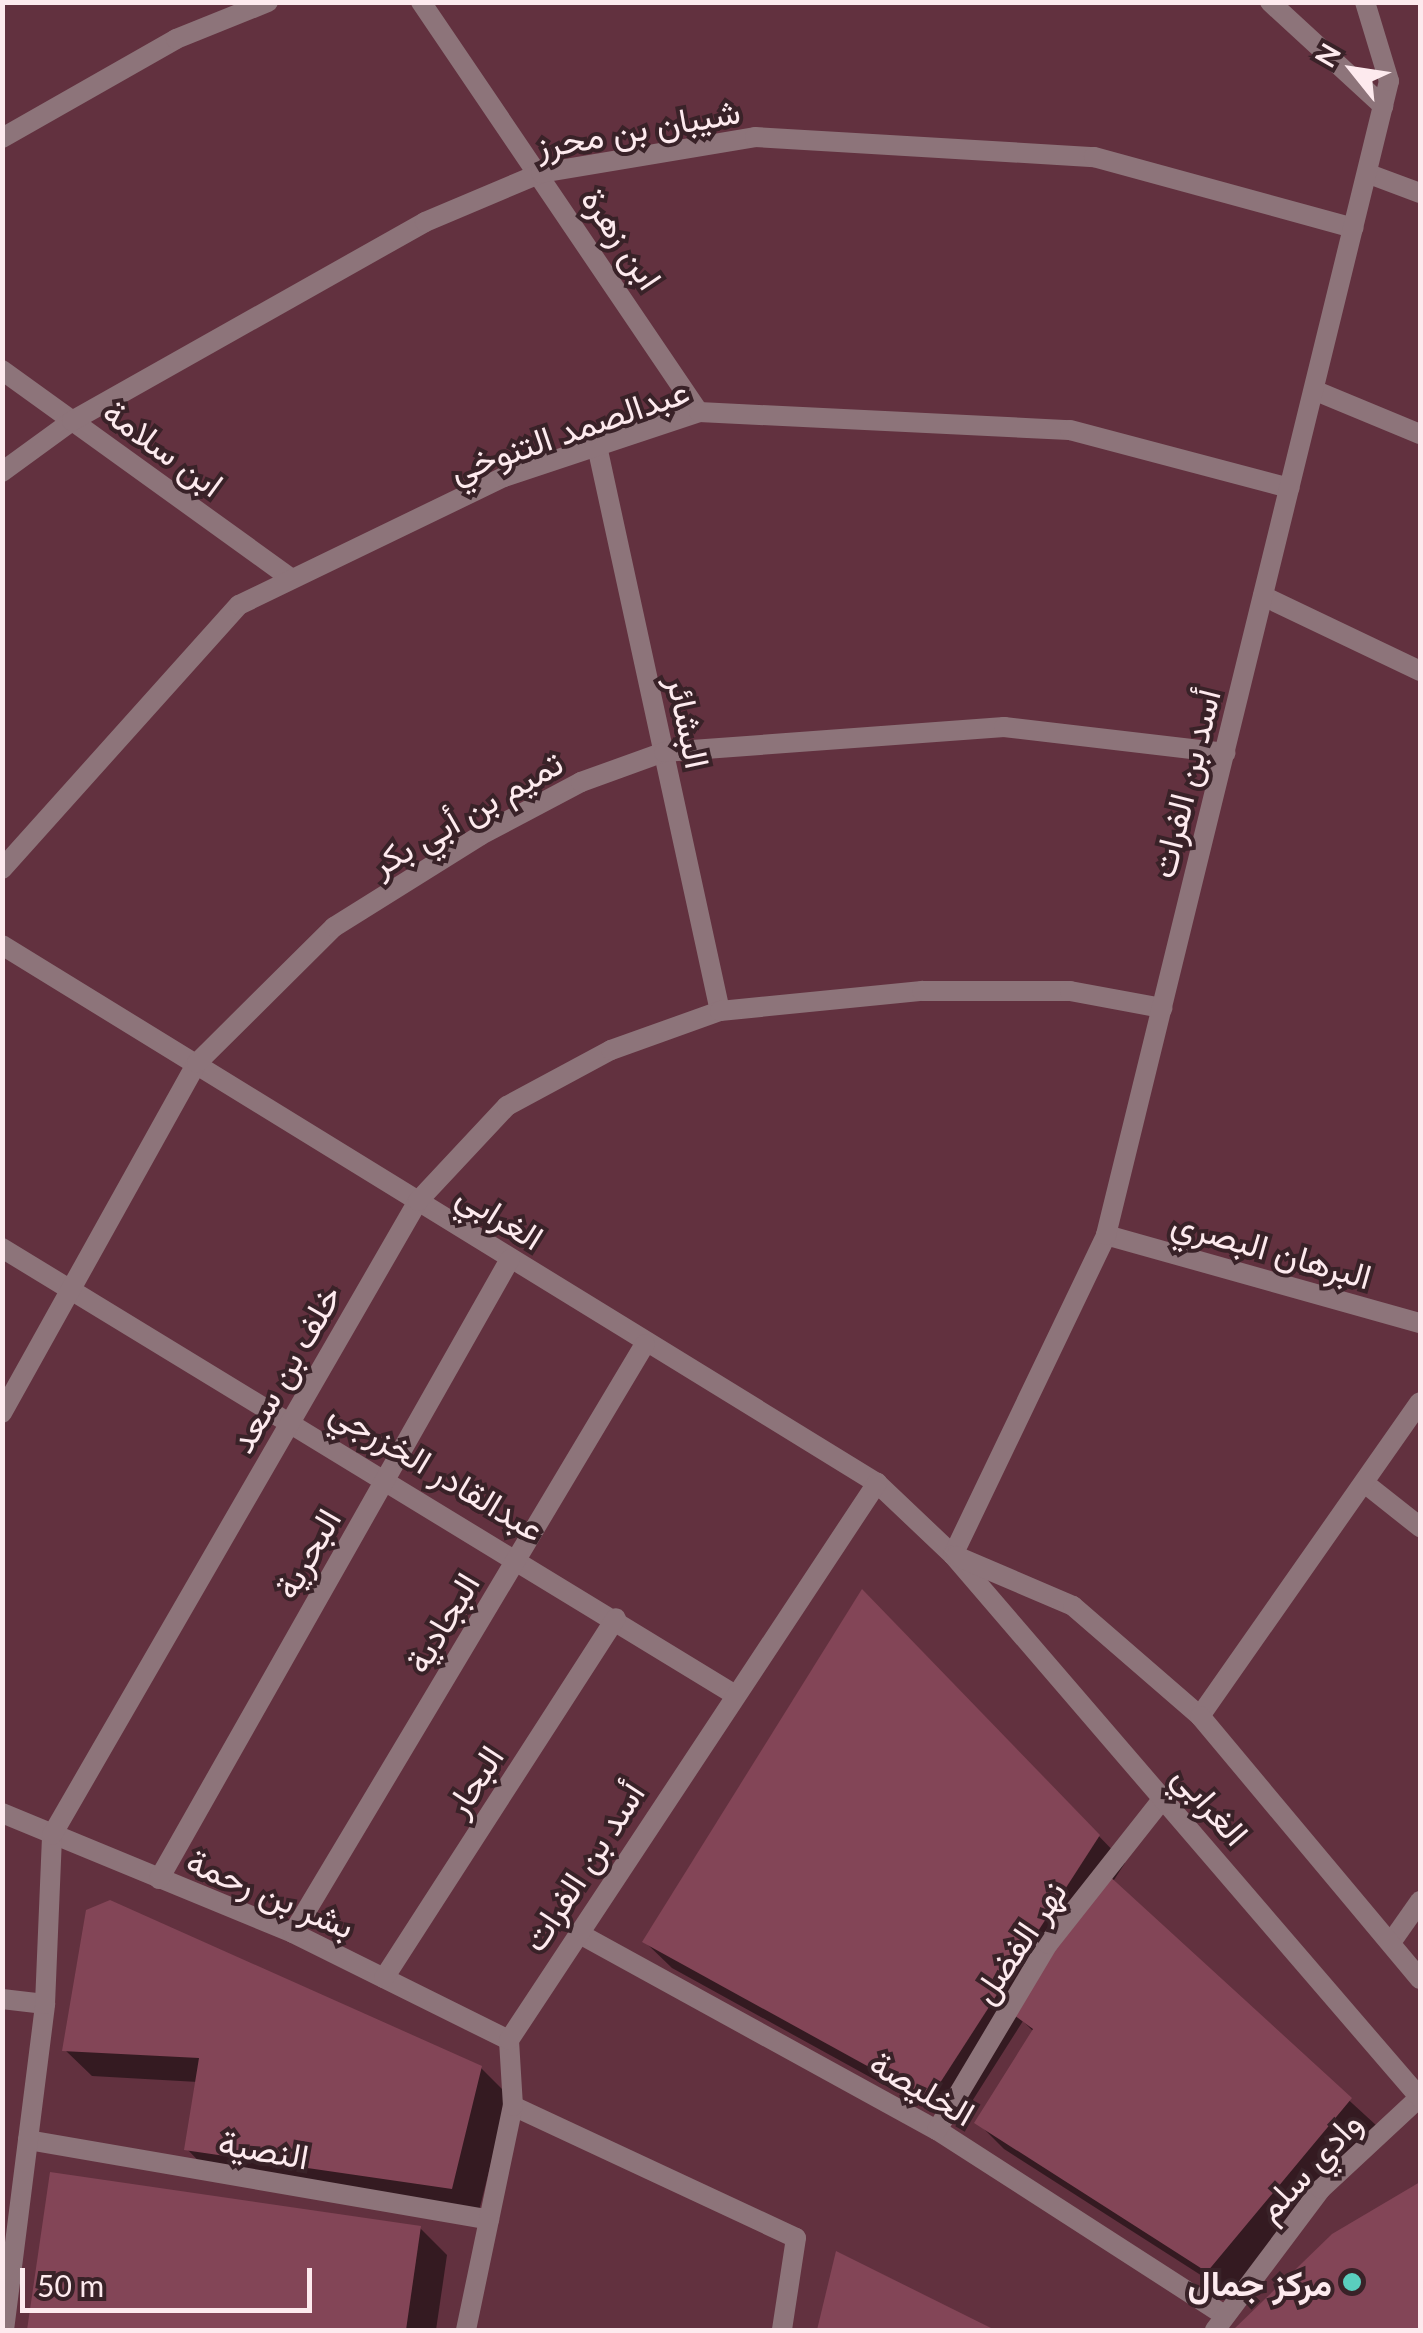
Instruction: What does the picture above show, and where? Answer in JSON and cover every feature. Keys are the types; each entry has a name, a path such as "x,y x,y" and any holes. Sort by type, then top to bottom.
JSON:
{"street":[{"path":"2,138 176,38 268,2"},
{"name":"ابن زهرة","path":"421,2 699,412"},
{"path":"1270,2 1383,106"},
{"name":"أسد بن الفرات","path":"953,1555 1106,1235 1316,391 1389,80 1366,2"},
{"name":"شيبان بن محرز","path":"2,472 72,421 425,222 541,174 755,137 1094,157 1352,228"},
{"path":"1369,174 1420,193"},
{"name":"ابن سلامة","path":"2,370 289,577"},
{"path":"1316,391 1420,434"},
{"name":"عبدالصمد التنوخي","path":"2,869 240,605 289,577 504,478 699,412 1070,430 1289,488"},
{"name":"البشائر","path":"597,446 720,1011"},
{"path":"1263,596 1420,670"},
{"name":"تميم بن أبي بكر","path":"4,1408 197,1063 334,927 514,817 664,752 1004,726 1224,753"},
{"name":"الغرابي","path":"2,944 645,1344 877,1483 953,1555 1420,2097"},
{"name":"خلف بن سعد","path":"4,2330 45,2004 52,1835 418,1201 507,1106 610,1050 720,1011 922,991 1070,991 1162,1008"},
{"name":"البرهان البصري","path":"1106,1235 1420,1322"},
{"name":"عبدالقادر الخزرجي","path":"2,1248 388,1475 732,1693"},
{"name":"البحرية","path":"159,1879 510,1259"},
{"name":"البجادية","path":"293,1933 645,1344"},
{"path":"1200,1716 1366,1485 1420,1402"},
{"name":"أسد بن الفرات","path":"509,2040 732,1693 877,1483"},
{"path":"1366,1485 1420,1527"},
{"name":"الغرابي","path":"953,1555 1073,1606 1200,1716 1420,1979"},
{"name":"البحار","path":"384,1978 616,1618"},
{"name":"نهر الفضل","path":"937,2130 1048,1944 1164,1798"},
{"name":"بشر بن رحمة","path":"2,1813 293,1933 509,2040"},
{"path":"1392,1941 1420,1901"},
{"name":"الخليصة","path":"578,1933 937,2130 1220,2323"},
{"path":"2,1999 45,2004"},
{"path":"466,2330 513,2106 509,2040"},
{"name":"وادي سلم","path":"1220,2323 1320,2189 1420,2097"},
{"path":"513,2106 796,2238 782,2330"},
{"name":"النصية","path":"28,2140 489,2220"}],"building":[{"path":"862,1589 1100,1835 929,2100 642,1942"},
{"path":"1105,1872 1352,2098 1207,2272 974,2123 1033,2029 1014,2015"},
{"path":"110,1900 482,2066 452,2189 184,2150 199,2058 62,2051 86,1910"},
{"path":"50,2172 421,2226 406,2330 27,2330"},
{"name":"مركز جمال","path":"1420,2182 1420,2330 1233,2330 1332,2234"},
{"path":"836,2251 995,2330 817,2330"}],"place":[{"name":"مركز جمال","path":"1352,2282"}]}
